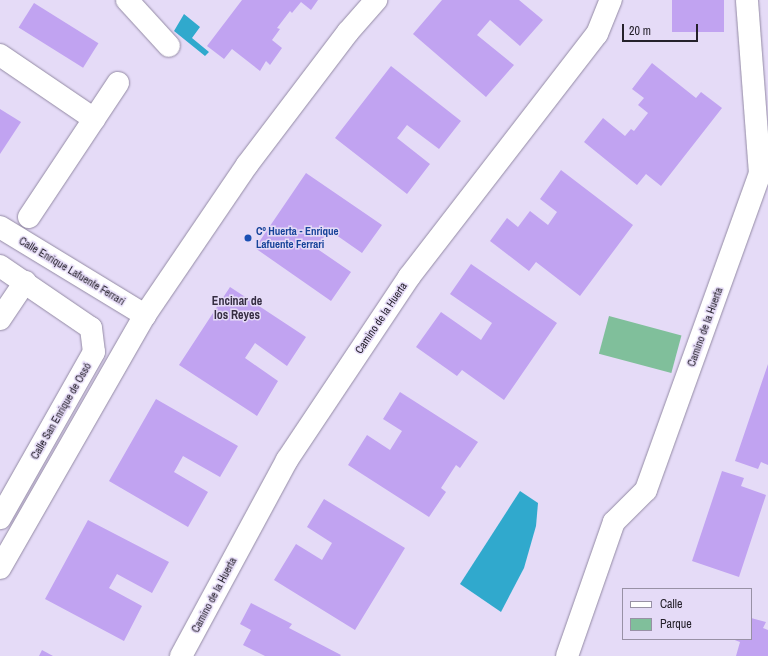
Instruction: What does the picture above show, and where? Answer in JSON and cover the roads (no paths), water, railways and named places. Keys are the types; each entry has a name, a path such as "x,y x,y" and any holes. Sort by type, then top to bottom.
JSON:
{"street":[{"path":"127,0 169,46"},
{"path":"0,568 145,315 247,165 348,32 376,0"},
{"name":"Camino de la Huerta","path":"181,656 287,460 409,277 597,34 611,0"},
{"name":"Camino de la Huerta","path":"567,656 614,522 646,490 760,174 747,0"},
{"path":"0,55 94,119"},
{"path":"29,217 118,83"},
{"name":"Calle Enrique Lafuente Ferrari","path":"0,227 145,315"},
{"name":"Calle San Enrique de Ossó","path":"0,266 91,328 94,352 0,518"},
{"path":"0,319 25,282"}],"water":[{"path":"184,14 200,27 192,38 209,52 205,56 174,31"},
{"path":"520,491 538,503 536,526 524,568 501,612 460,584"}],"place":[{"name":"Cº Huerta - Enrique Lafuente Ferrari","path":"248,238"}],"district":[{"name":"Encinar de los Reyes","path":"237,309"}]}
